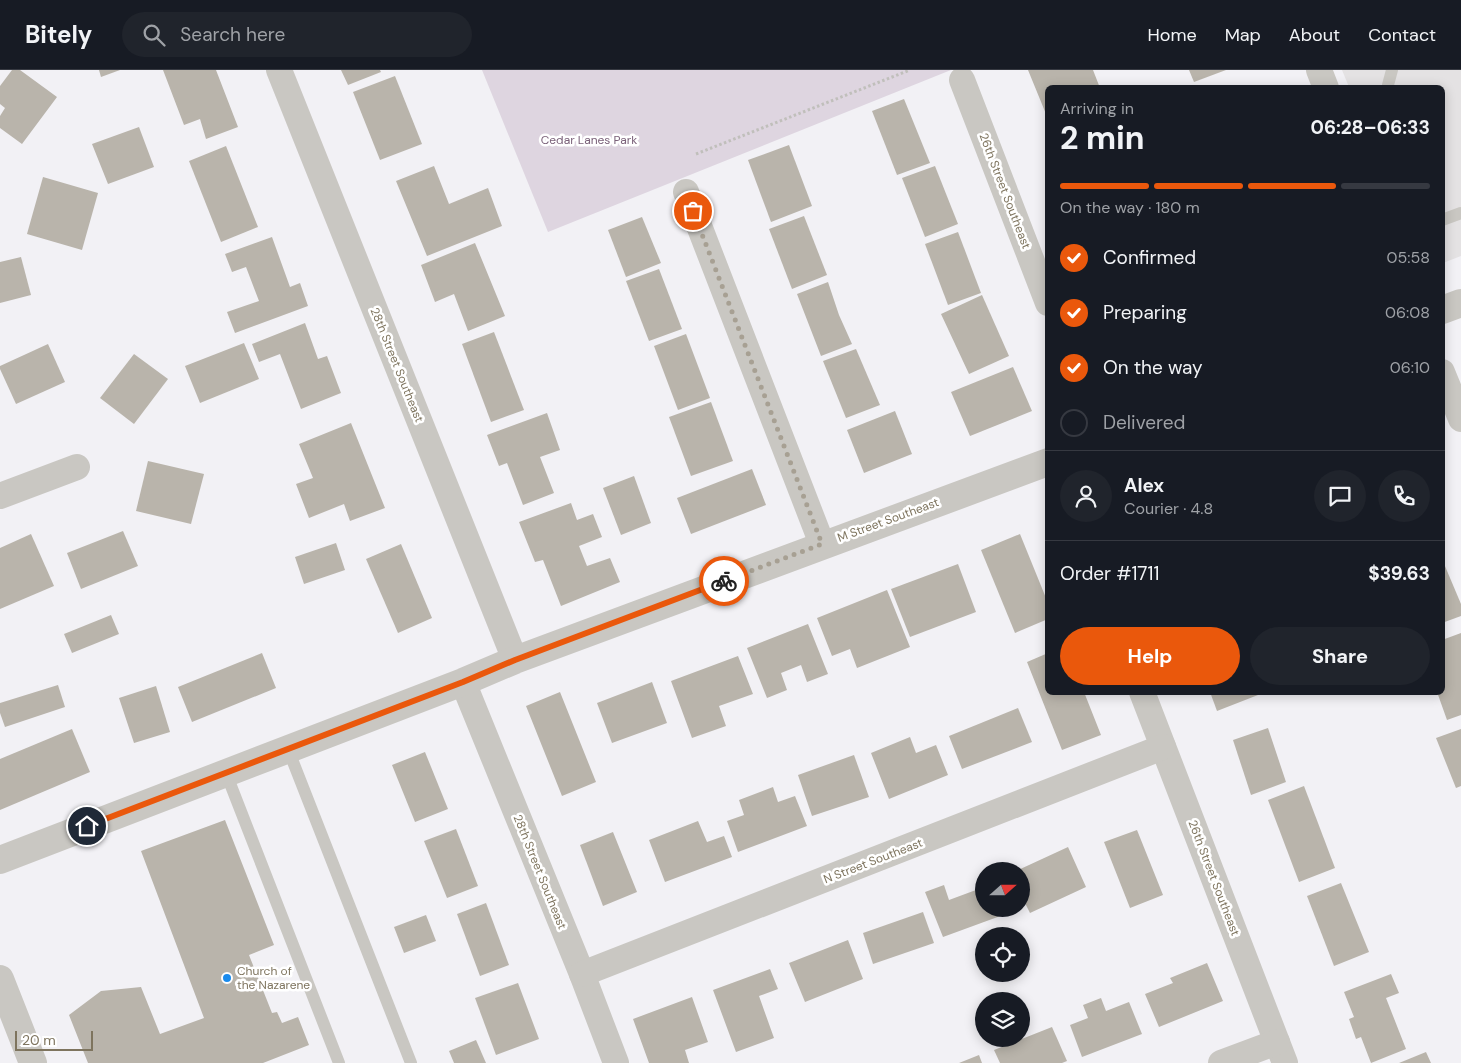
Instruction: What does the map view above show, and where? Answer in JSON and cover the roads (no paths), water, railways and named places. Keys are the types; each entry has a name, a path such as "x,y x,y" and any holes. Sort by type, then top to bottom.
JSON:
{"street":[{"name":"28th Street Southeast","path":"279,70 515,660"},
{"path":"1319,70 1325,85"},
{"name":"26th Street Southeast","path":"962,80 1045,295"},
{"path":"686,192 822,544"},
{"path":"1445,309 1461,303"},
{"path":"1445,379 1461,418"},
{"name":"M Street Southeast","path":"0,860 463,682 515,660 822,544 1045,463"},
{"path":"0,496 77,467"},
{"name":"28th Street Southeast","path":"463,682 582,974 616,1063"},
{"name":"26th Street Southeast","path":"1143,695 1281,1052"},
{"name":"N Street Southeast","path":"582,974 1163,747"},
{"path":"0,979 33,1063"},
{"path":"1221,1063 1281,1052"}],"lane":[{"path":"1388,85 1392,70"},
{"path":"1445,219 1461,213"},
{"path":"288,749 411,1063"},
{"path":"226,773 339,1063"}],"place":[{"name":"Church of the Nazarene","path":"227,978"}],"park label":[{"name":"Cedar Lanes Park","path":"589,140"}]}
